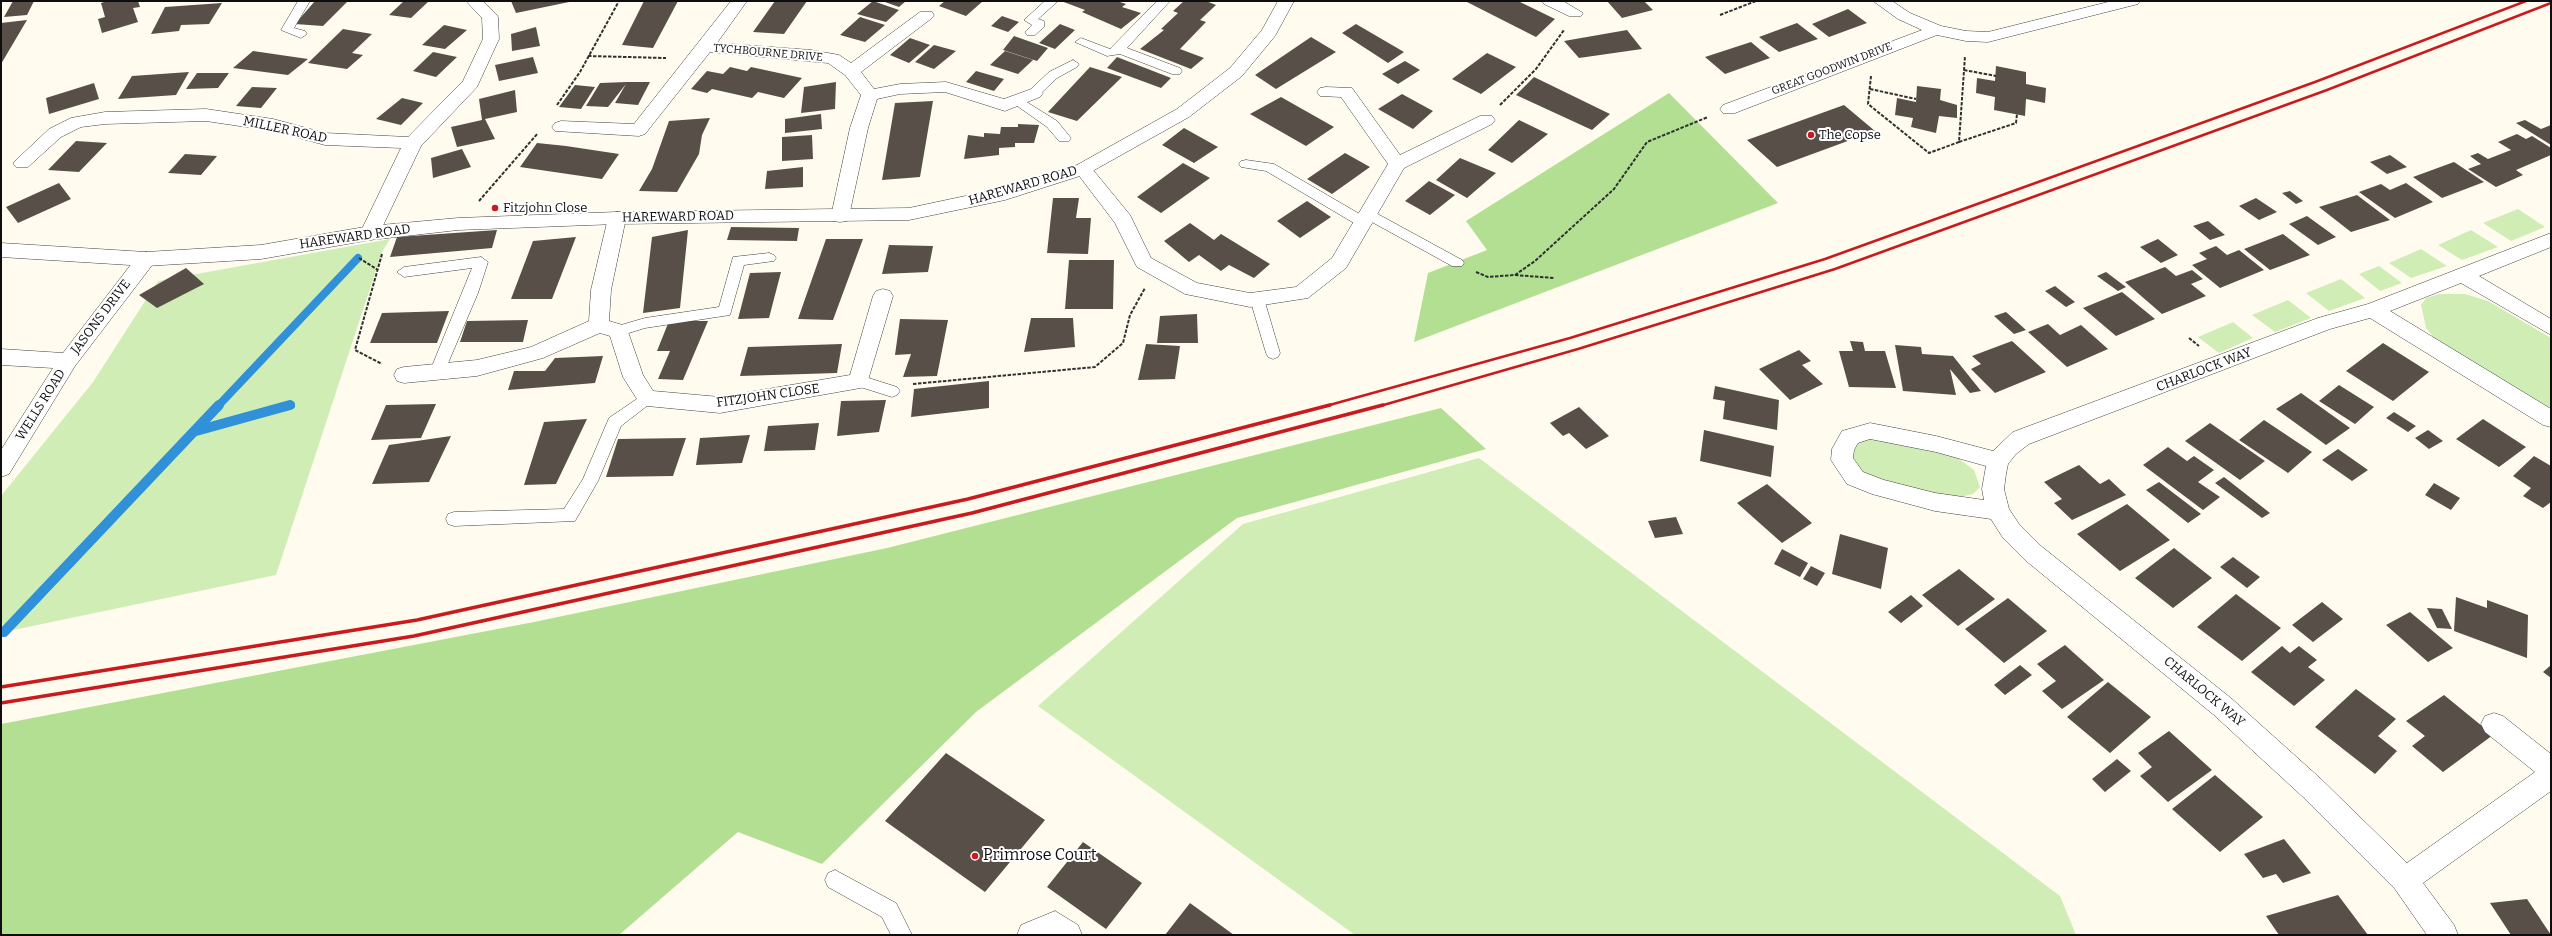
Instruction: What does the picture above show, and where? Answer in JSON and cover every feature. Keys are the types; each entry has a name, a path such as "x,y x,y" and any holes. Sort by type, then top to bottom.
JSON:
{"street":[{"path":"379,232 413,143 471,83 491,39 490,17 474,1"},
{"name":"TYCHBOURNE DRIVE","path":"561,127 638,130 700,53 739,1"},
{"name":"HAREWARD ROAD","path":"1,250 146,259 261,252 379,232 458,224 617,218 909,214 1005,194 1083,169 1184,113 1236,72 1269,32 1286,1"},
{"path":"1550,1 1575,13"},
{"path":"1881,1 1904,16 1936,30 1966,36 1988,37 2132,1"},
{"path":"851,71 926,15"},
{"name":"GREAT GOODWIN DRIVE","path":"1729,109 1936,30"},
{"name":"TYCHBOURNE DRIVE","path":"700,53 811,55 833,60 851,71 870,95"},
{"path":"840,216 859,128 870,95 900,89 946,86 1005,106 1034,93"},
{"path":"1326,92 1346,92 1397,164"},
{"name":"MILLER ROAD","path":"22,163 55,133 78,122 105,118 206,115 273,125 325,140 413,143"},
{"path":"1083,169 1123,220 1144,262 1192,289 1250,300 1301,293 1339,263 1397,164 1486,120"},
{"path":"599,325 601,290 617,218"},
{"name":"CHARLOCK WAY","path":"2444,935 2405,880 2312,788 2223,707 2033,553 2011,531 1998,511 1993,489 1998,461 2008,448 2021,438 2325,322 2373,310 2551,240"},
{"name":"JASONS DRIVE","path":"1,357 68,361 146,259"},
{"path":"2462,275 2551,328"},
{"path":"859,381 883,296"},
{"path":"2373,310 2551,419"},
{"path":"404,375 477,368 536,353 599,325 618,331 633,377 647,398"},
{"name":"WELLS ROAD","path":"1,468 68,361"},
{"name":"FITZJOHN CLOSE","path":"647,398 720,405 859,381"},
{"path":"1998,461 1936,444 1870,431 1850,437 1843,449 1842,460 1855,478 1880,488 1935,502 1998,511"},
{"path":"2494,724 2551,769"},
{"path":"2405,880 2551,776"},
{"path":"1031,935 1054,925 1068,935"}],"lane":[{"path":"301,34 287,30 304,1"},
{"path":"1032,32 1040,24 1030,20 1052,1"},
{"path":"1081,42 1111,52 1119,49 1164,1"},
{"path":"1119,49 1176,71"},
{"path":"1034,93 1054,75 1073,64"},
{"path":"1005,106 1052,124 1064,138"},
{"path":"1246,164 1269,167 1366,219 1457,263"},
{"path":"618,331 645,322 725,311 738,260 770,258"},
{"path":"404,272 480,262 471,293 438,371"},
{"path":"1258,299 1274,353"},
{"path":"859,381 892,391"},
{"path":"454,518 569,516 590,481 615,422 647,398"},
{"path":"835,880 889,910 902,935"}],"path":[{"path":"1720,15 1756,1"},
{"path":"1486,120 1536,69 1575,13"},
{"path":"1959,142 1966,36"},
{"path":"588,56 700,53"},
{"path":"1874,54 1868,104 1929,153 2016,123 2017,114"},
{"path":"1964,70 1996,76"},
{"path":"1870,90 1916,100"},
{"path":"1515,275 1535,261 1614,189 1647,142 1729,109"},
{"path":"379,232 354,350 404,375"},
{"path":"1457,263 1488,277 1515,275 1554,278"},
{"path":"892,391 904,385 1095,367 1123,343 1130,315 1157,269"}],"green space":[{"path":"1669,93 1778,203 1414,342 1428,273 1487,250 1466,221"},
{"path":"2518,209 2545,227 2511,241 2483,223"},
{"path":"2471,230 2498,247 2462,260 2438,245"},
{"path":"390,239 382,252 276,575 4,632 1,616 1,496 93,382 158,281"},
{"path":"2421,249 2447,266 2411,278 2389,263"},
{"path":"2379,266 2402,283 2380,291 2359,274"},
{"path":"2341,279 2365,298 2329,311 2306,293"},
{"path":"2439,294 2465,294 2488,301 2551,338 2551,412 2436,340 2426,328 2421,305 2426,298"},
{"path":"2288,300 2311,318 2275,332 2252,315"},
{"path":"2233,322 2253,338 2219,353 2198,337"},
{"path":"1441,408 1486,449 1237,518 976,712 822,864 738,832 619,935 1,935 1,724 534,622 887,548"},
{"path":"1866,438 1955,456 1974,470 1980,487 1973,494 1955,498 1876,480 1861,472 1853,456 1854,447"},
{"path":"1479,458 2060,896 2076,935 1355,935 1038,706 1243,524"}],"building":[{"path":"13,1 34,1 27,15 4,17"},
{"path":"107,1 138,1 140,7 133,8 138,22 102,33 98,19 105,17 101,3"},
{"path":"315,1 348,1 323,26 295,24"},
{"path":"404,1 429,1 411,18 389,15"},
{"path":"511,1 574,1 516,13"},
{"path":"644,1 678,1 653,48 622,45"},
{"path":"775,1 807,1 784,34 753,32"},
{"path":"873,1 899,10 886,22 857,14"},
{"path":"882,1 906,1 899,7"},
{"path":"945,1 983,1 966,16 939,6"},
{"path":"1061,1 1117,1 1126,4 1122,7 1141,13 1121,29 1082,12 1085,10"},
{"path":"1184,1 1206,1 1216,5 1200,20 1206,22 1180,49 1204,58 1191,69 1140,49 1164,30 1161,29 1178,13 1173,11"},
{"path":"1465,1 1518,1 1555,19 1536,37"},
{"path":"1607,1 1644,1 1653,10 1622,18"},
{"path":"222,3 209,24 181,25 179,31 151,34 165,7"},
{"path":"1848,9 1867,23 1829,37 1812,24"},
{"path":"1002,16 1019,22 1008,32 991,26"},
{"path":"860,17 885,25 865,42 840,35"},
{"path":"27,20 1,64 1,23"},
{"path":"1797,23 1818,39 1779,52 1759,37"},
{"path":"1060,24 1075,30 1055,49 1039,43"},
{"path":"1356,24 1404,52 1388,63 1342,33"},
{"path":"444,25 467,30 445,49 422,45"},
{"path":"536,27 540,46 512,51 511,34"},
{"path":"343,29 372,34 352,53 363,55 347,69 308,63"},
{"path":"1627,30 1642,49 1579,58 1564,41"},
{"path":"1014,36 1048,48 1037,61 1003,50"},
{"path":"1311,37 1336,52 1276,89 1255,75"},
{"path":"910,38 930,45 909,63 890,55"},
{"path":"1751,42 1770,58 1725,74 1705,57"},
{"path":"934,45 956,51 934,69 915,62"},
{"path":"253,51 308,59 288,75 233,68"},
{"path":"1005,51 1033,60 1018,74 990,65"},
{"path":"433,52 457,57 436,77 413,71"},
{"path":"1487,53 1516,67 1481,94 1452,79"},
{"path":"533,57 538,73 499,81 495,65"},
{"path":"1117,57 1171,78 1161,88 1107,68"},
{"path":"1405,61 1420,70 1398,84 1382,74"},
{"path":"1996,66 2026,72 2026,84 2046,88 2045,103 2026,99 2025,116 1994,110 1995,97 1976,93 1977,78 1995,81"},
{"path":"730,67 747,71 751,67 802,78 784,98 758,92 752,98 712,89 707,93 691,89 707,71 723,74"},
{"path":"1090,67 1122,77 1077,121 1048,112"},
{"path":"976,71 1004,79 994,91 966,82"},
{"path":"189,72 176,95 118,99 132,76"},
{"path":"197,73 229,73 218,88 186,89"},
{"path":"1534,77 1610,114 1592,130 1516,95"},
{"path":"650,82 638,105 615,103 626,84 608,107 586,106 600,83"},
{"path":"836,82 835,109 801,113 804,87"},
{"path":"94,83 99,99 49,114 46,98"},
{"path":"575,85 595,87 581,109 559,107"},
{"path":"1917,86 1941,89 1940,100 1957,105 1957,118 1939,116 1936,133 1911,127 1913,118 1895,115 1897,98 1916,102"},
{"path":"252,87 277,88 261,108 236,106"},
{"path":"515,90 517,112 485,119 495,139 457,147 451,127 482,120 479,99"},
{"path":"1402,94 1433,111 1413,129 1378,109"},
{"path":"1281,97 1334,127 1306,146 1250,114"},
{"path":"402,98 423,103 401,125 376,119"},
{"path":"933,101 920,177 882,180 895,103"},
{"name":"The Copse","path":"1844,105 1875,131 1777,167 1747,140"},
{"path":"821,114 822,129 785,133 785,119"},
{"path":"710,118 702,135 699,154 677,192 639,191 652,169 669,121"},
{"path":"1519,120 1548,134 1512,163 1488,150"},
{"path":"2525,120 2541,129 2551,125 2551,145 2516,123"},
{"path":"1018,124 1039,125 1034,143 1015,143 1015,147 999,148 999,155 964,159 968,135 984,137 984,133 1000,134 1001,127 1018,127"},
{"path":"1184,128 1218,147 1194,163 1162,145"},
{"path":"2517,134 2526,139 2532,136 2551,148 2551,155 2516,170 2523,175 2496,187 2468,169 2481,164 2470,156 2478,153 2488,159 2511,150 2498,142"},
{"path":"812,135 813,159 782,161 782,137"},
{"path":"76,141 107,143 79,172 48,170"},
{"path":"537,143 619,154 602,179 520,167"},
{"path":"462,149 471,167 433,178 431,158"},
{"path":"1345,153 1370,167 1332,194 1307,179"},
{"path":"185,154 217,156 201,175 168,173"},
{"path":"2390,155 2407,167 2387,174 2370,162"},
{"path":"1460,158 1496,173 1467,198 1436,180"},
{"path":"2454,162 2484,182 2442,198 2413,177"},
{"path":"1183,163 1210,178 1161,213 1137,197"},
{"path":"803,167 803,187 765,189 767,171"},
{"path":"1429,181 1455,195 1430,215 1405,201"},
{"path":"59,183 71,199 18,223 6,207"},
{"path":"2406,183 2433,202 2395,218 2359,192 2381,184 2390,190"},
{"path":"2290,191 2303,201 2296,204 2282,193"},
{"path":"2357,195 2390,220 2351,232 2319,207"},
{"path":"1053,198 1079,198 1076,218 1091,218 1088,254 1047,253"},
{"path":"2256,198 2277,212 2259,220 2239,206"},
{"path":"1307,201 1331,217 1300,238 1277,221"},
{"path":"2307,216 2336,237 2318,245 2289,224"},
{"path":"2208,221 2225,235 2210,240 2193,226"},
{"path":"1190,223 1214,240 1221,234 1270,264 1254,278 1229,265 1221,271 1199,255 1189,262 1164,241"},
{"path":"731,227 799,228 797,241 727,240"},
{"path":"497,230 492,248 390,257 397,237"},
{"path":"688,230 680,308 643,313 652,237"},
{"path":"2283,234 2310,255 2270,270 2244,249"},
{"path":"576,237 552,299 511,299 533,241"},
{"path":"826,239 863,239 833,320 798,319"},
{"path":"2158,239 2178,255 2161,263 2140,247"},
{"path":"889,245 933,246 928,272 882,274"},
{"path":"2216,246 2227,255 2239,250 2264,270 2220,288 2192,265 2207,259 2199,253"},
{"path":"1069,260 1114,260 1113,309 1065,309"},
{"path":"2165,267 2176,276 2192,270 2203,279 2191,284 2206,296 2162,314 2125,282"},
{"path":"186,268 204,284 157,308 139,295"},
{"path":"781,272 769,318 738,319 750,273"},
{"path":"2106,272 2126,287 2118,291 2097,276"},
{"path":"2055,286 2075,302 2066,307 2045,291"},
{"path":"2122,292 2155,319 2116,336 2083,308"},
{"path":"449,311 437,343 370,343 382,313"},
{"path":"2006,312 2026,330 2014,334 1994,316"},
{"path":"1197,314 1198,343 1157,343 1160,316"},
{"path":"1031,318 1073,318 1075,347 1024,352"},
{"path":"900,319 948,320 937,376 903,377 911,354 895,355"},
{"path":"528,320 523,342 460,342 467,321"},
{"path":"669,321 708,321 683,380 658,379 670,351 657,351"},
{"path":"2048,324 2060,335 2081,325 2108,349 2067,367 2028,332"},
{"path":"1850,341 1863,342 1865,351 1885,351 1896,388 1849,387 1839,351 1853,351"},
{"path":"2012,341 2046,372 1995,393 1971,369 1981,364 1972,356"},
{"path":"2383,343 2429,372 2393,401 2346,371"},
{"path":"842,344 837,373 740,376 748,347"},
{"path":"1146,344 1180,346 1175,379 1138,380"},
{"path":"1895,345 1921,347 1922,354 1953,356 1981,391 1970,393 1950,369 1956,395 1903,391"},
{"path":"1799,350 1811,361 1802,365 1823,384 1790,400 1759,369"},
{"path":"603,356 595,383 508,390 514,371 545,371 555,358"},
{"path":"989,381 989,408 911,417 914,389"},
{"path":"2339,385 2374,407 2355,424 2319,401"},
{"path":"1715,386 1779,400 1777,430 1723,419 1725,401 1713,399"},
{"path":"2301,393 2350,428 2326,445 2276,409"},
{"path":"886,400 879,432 837,436 841,401"},
{"path":"436,404 421,438 371,440 386,405"},
{"path":"1579,407 1609,436 1586,449 1569,433 1563,436 1550,423"},
{"path":"2394,412 2416,426 2408,432 2386,418"},
{"path":"587,419 556,484 524,485 544,422"},
{"path":"2483,419 2526,447 2499,467 2456,439"},
{"path":"2264,420 2312,452 2288,473 2239,440"},
{"path":"819,423 815,450 764,451 768,426"},
{"path":"2210,423 2265,461 2240,480 2185,441"},
{"path":"1704,430 1774,446 1771,477 1700,461"},
{"path":"2428,430 2443,441 2429,449 2415,438"},
{"path":"750,435 742,463 696,465 700,438"},
{"path":"451,436 429,482 372,484 389,445"},
{"path":"686,438 673,476 606,477 618,439"},
{"path":"2168,447 2187,461 2194,456 2214,470 2198,482 2220,497 2203,510 2143,465"},
{"path":"2338,449 2368,470 2352,481 2322,460"},
{"path":"2534,456 2551,466 2551,502 2543,508 2523,496 2531,488 2513,476"},
{"path":"2079,465 2100,484 2109,479 2126,495 2072,520 2054,503 2062,499 2044,482"},
{"path":"2224,477 2270,513 2262,518 2215,483"},
{"path":"2159,482 2201,514 2188,523 2146,490"},
{"path":"2434,483 2460,498 2451,510 2425,495"},
{"path":"1767,484 1812,523 1782,543 1737,503"},
{"path":"2127,504 2170,540 2120,571 2077,534"},
{"path":"1676,517 1683,534 1655,538 1648,521"},
{"path":"1840,534 1888,548 1881,589 1832,574"},
{"path":"2174,548 2212,578 2173,608 2135,578"},
{"path":"1782,549 1808,563 1800,577 1774,564"},
{"path":"2233,557 2260,577 2247,588 2220,567"},
{"path":"1811,566 1825,573 1817,586 1803,579"},
{"path":"1959,569 1995,599 1958,626 1922,595"},
{"path":"2236,594 2281,628 2242,661 2197,627"},
{"path":"1911,595 1923,606 1901,623 1888,612"},
{"path":"2456,597 2487,608 2487,600 2528,615 2527,658 2454,631"},
{"path":"2008,598 2047,631 2004,663 1965,629"},
{"path":"2322,602 2343,619 2313,642 2292,625"},
{"path":"2427,608 2442,609 2452,629 2437,628"},
{"path":"2410,612 2453,648 2428,662 2386,625"},
{"path":"2065,645 2104,680 2062,709 2042,691 2056,681 2037,664"},
{"path":"2282,646 2290,653 2299,646 2317,660 2308,667 2325,680 2294,706 2251,672"},
{"path":"2020,665 2032,675 2005,695 1994,685"},
{"path":"2551,665 2551,678 2543,672"},
{"path":"2108,682 2151,717 2110,753 2067,717"},
{"path":"2356,689 2396,719 2378,736 2397,751 2375,774 2315,727"},
{"path":"2444,695 2493,735 2443,772 2412,746 2425,736 2406,721"},
{"path":"2169,731 2212,770 2168,802 2140,776 2152,767 2138,753"},
{"name":"Primrose Court","path":"946,753 1045,820 985,892 885,821"},
{"path":"2117,759 2131,771 2105,792 2092,779"},
{"path":"2215,775 2263,817 2220,852 2172,809"},
{"path":"2284,839 2311,873 2283,883 2276,874 2263,878 2244,854"},
{"path":"1083,842 1142,883 1106,929 1047,887"},
{"path":"2338,895 2368,935 2279,935 2266,916"},
{"path":"2527,899 2551,935 2511,935 2490,903"},
{"path":"1190,903 1234,935 1165,935"}],"waterway":[{"path":"218,406 358,258"},
{"path":"4,632 219,405"},
{"path":"196,431 287,406"}],"railway":[{"path":"1326,406 1570,338 1825,259 2315,82 2526,1"},
{"path":"1380,406 1578,349 1835,269 2327,90 2551,3"},
{"path":"1,687 417,620 968,499 1330,405"},
{"path":"1,703 414,636 972,513 1383,405"}],"place":[{"name":"The Copse","path":"1811,135"},
{"name":"Fitzjohn Close","path":"495,208"},
{"name":"Primrose Court","path":"975,856"}]}
